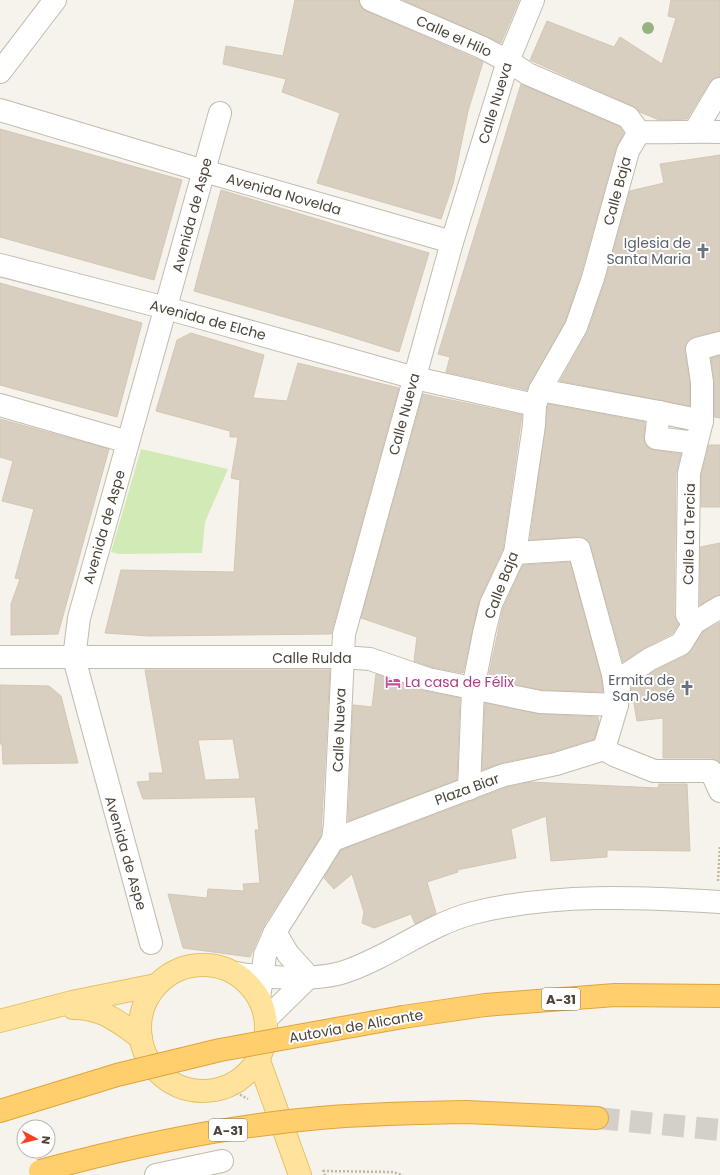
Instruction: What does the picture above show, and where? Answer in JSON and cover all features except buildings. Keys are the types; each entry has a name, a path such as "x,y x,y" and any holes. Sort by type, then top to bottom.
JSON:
{"highway":[{"name":"Autovía de Alicante","path":"0,1112 117,1075 220,1050 403,1016 485,1005 616,995 720,996"},
{"name":"A-31","path":"34,1173 111,1152 193,1135 320,1118 466,1112 597,1118"}],"main road":[{"path":"194,965 216,965 236,973 249,984 260,988 266,1019 265,1039 258,1058 250,1070 239,1080 226,1087 207,1091 189,1090 171,1083 157,1071 146,1056 141,1038 140,1019 146,1001 156,985 173,971 194,965"},
{"path":"0,1021 48,1008 156,985"},
{"path":"48,1008 96,1010 109,1016 141,1038"},
{"path":"258,1058 300,1175"}],"street":[{"path":"0,72 55,0"},
{"name":"Calle el Hilo","path":"371,0 481,47 508,61 528,74 628,117 639,132"},
{"name":"Calle Nueva","path":"333,840 344,634 452,242 508,61 533,0"},
{"path":"695,131 720,89"},
{"name":"Avenida Novelda","path":"0,110 204,171 452,242"},
{"name":"Avenida de Aspe","path":"151,943 74,658 79,618 220,113"},
{"path":"639,132 720,132"},
{"name":"Calle Baja","path":"468,789 474,689 491,604 515,553 537,398 576,327 593,278 628,151 639,132"},
{"name":"Avenida de Elche","path":"0,265 166,308 415,378"},
{"name":"Calle La Tercia","path":"694,623 687,615 689,473 702,421 702,382 697,350 720,343"},
{"path":"415,378 537,398 658,412 702,421"},
{"path":"0,406 128,442"},
{"path":"658,412 656,438 696,443"},
{"path":"515,553 579,549 612,674 617,706"},
{"path":"720,607 694,623 681,644 650,659 620,678 617,706 604,749 614,755 654,771 711,771 720,791"},
{"name":"Calle Rulda","path":"0,657 342,657 370,659 428,679 540,702 617,706"},
{"name":"Plaza Biar","path":"333,840 504,775 556,764 604,749"},
{"path":"333,840 275,932 265,955 260,988 309,977 343,972 407,942 446,921 508,906 557,901 631,898 718,902"},
{"path":"275,932 288,954 309,977"},
{"path":"266,1019 309,977"},
{"path":"156,1175 222,1161"}],"path":[{"path":"718,902 720,845"},
{"path":"323,1171 393,1172 402,1175"}],"green space":[{"path":"141,449 228,469 205,522 202,553 119,554 111,552"}],"tunnel":[{"path":"597,1118 720,1130"}],"place":[{"name":"Iglesia de Santa Maria","path":"703,251"},
{"name":"La casa de Félix","path":"393,682"},
{"name":"Ermita de San José","path":"687,688"}]}
